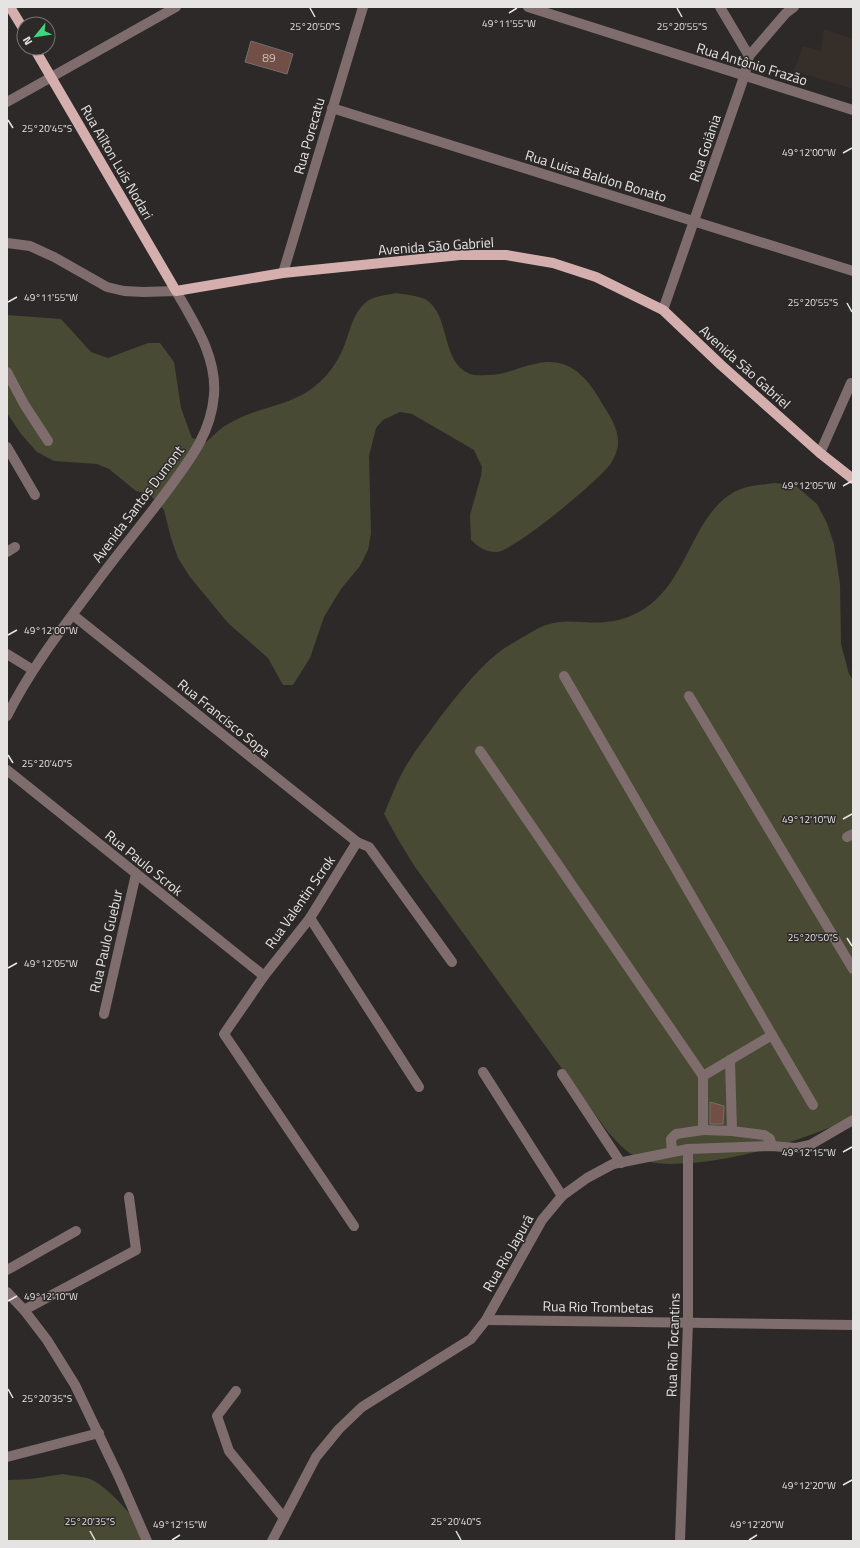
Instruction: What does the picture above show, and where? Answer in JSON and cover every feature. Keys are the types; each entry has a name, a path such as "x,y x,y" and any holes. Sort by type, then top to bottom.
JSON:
{"main road":[{"path":"10,7 16,17"},
{"name":"Rua Aílton Luís Nodari","path":"39,56 176,291"},
{"name":"Avenida São Gabriel","path":"176,291 283,273 460,255 506,255 553,263 589,275 662,310 727,371 820,453 853,479"}],"street":[{"path":"7,102 176,7"},
{"name":"Rua Porecatu","path":"283,273 363,7"},
{"name":"Rua Antônio Frazão","path":"528,7 744,77 853,110"},
{"path":"720,7 748,56 786,13 794,7"},
{"name":"Rua Goiânia","path":"662,310 744,77 748,56"},
{"name":"Rua Luisa Baldon Bonato","path":"332,108 853,271"},
{"name":"Avenida São Gabriel","path":"7,243 30,246 54,257 107,287 124,291 176,291"},
{"name":"Avenida Santos Dumont","path":"7,716 19,692 53,639 149,516 195,452 210,420 214,394 213,369 204,341 176,291"},
{"path":"7,372 24,404 48,440"},
{"path":"820,453 851,383"},
{"path":"7,447 35,495"},
{"name":"Rua Francisco Sopa","path":"73,615 357,842 369,847 452,962"},
{"path":"7,654 33,670"},
{"path":"564,676 812,1105"},
{"path":"689,696 853,969"},
{"path":"480,751 703,1076 703,1130"},
{"name":"Rua Paulo Scrok","path":"7,770 264,976"},
{"name":"Rua Valentin Scrok","path":"354,1226 224,1034 264,976 310,918 357,842"},
{"name":"Rua Paulo Guebur","path":"104,1014 136,874"},
{"path":"310,918 419,1087"},
{"path":"703,1076 772,1035"},
{"path":"730,1060 732,1131"},
{"path":"483,1072 562,1196"},
{"path":"562,1074 622,1163"},
{"name":"Rua Rio Japurá","path":"272,1541 316,1458 339,1429 362,1407 471,1339 486,1320 542,1220 562,1196 587,1178 613,1164 688,1149 772,1146 796,1148 810,1145 851,1123"},
{"path":"672,1152 671,1139 676,1134 703,1130 732,1131 764,1135 770,1139 772,1146"},
{"name":"Rua Rio Tocantins","path":"680,1541 688,1322 688,1149"},
{"path":"24,1310 136,1250 129,1197"},
{"path":"7,1270 76,1231"},
{"path":"7,1292 24,1310 47,1340 75,1385 99,1433 147,1541"},
{"name":"Rua Rio Trombetas","path":"486,1320 853,1325"},
{"path":"236,1391 217,1416 229,1451 284,1518"},
{"path":"7,1457 99,1433"}],"shaded area":[{"path":"824,29 853,39 853,89 794,71 803,46 821,51"}],"green space":[{"path":"396,293 425,299 433,306 439,315 449,349 454,359 461,368 470,374 494,375 529,365 547,362 568,366 576,371 591,386 614,423 618,438 617,451 604,472 557,513 521,540 507,548 493,552 483,549 471,540 470,515 481,476 482,467 474,450 412,414 400,412 383,420 376,428 369,456 371,533 368,550 360,566 341,589 324,617 310,658 293,685 283,685 268,658 228,623 190,577 178,558 164,510 149,494 136,491 109,469 97,464 54,461 37,452 21,434 7,413 7,315 61,319 91,352 108,358 148,343 160,343 174,362 181,408 192,438 206,442 223,427 242,417 289,401 312,388 326,376 336,362 345,344 355,316 363,305 369,300"},
{"path":"775,483 796,486 817,504 827,523 834,544 840,584 841,644 849,674 853,680 853,1118 794,1141 733,1157 692,1163 657,1163 640,1159 630,1153 608,1132 415,867 384,814 399,778 415,752 459,693 490,660 507,647 545,625 567,621 611,621 630,616 642,610 652,603 664,591 683,562 708,516 719,504 731,494 741,489"},
{"path":"63,1474 84,1477 98,1483 115,1497 123,1506 145,1533 149,1541 7,1541 7,1480 31,1479"}],"building":[{"path":"251,41 293,54 287,74 245,62"},
{"path":"710,1102 724,1106 723,1124 710,1124"}]}
